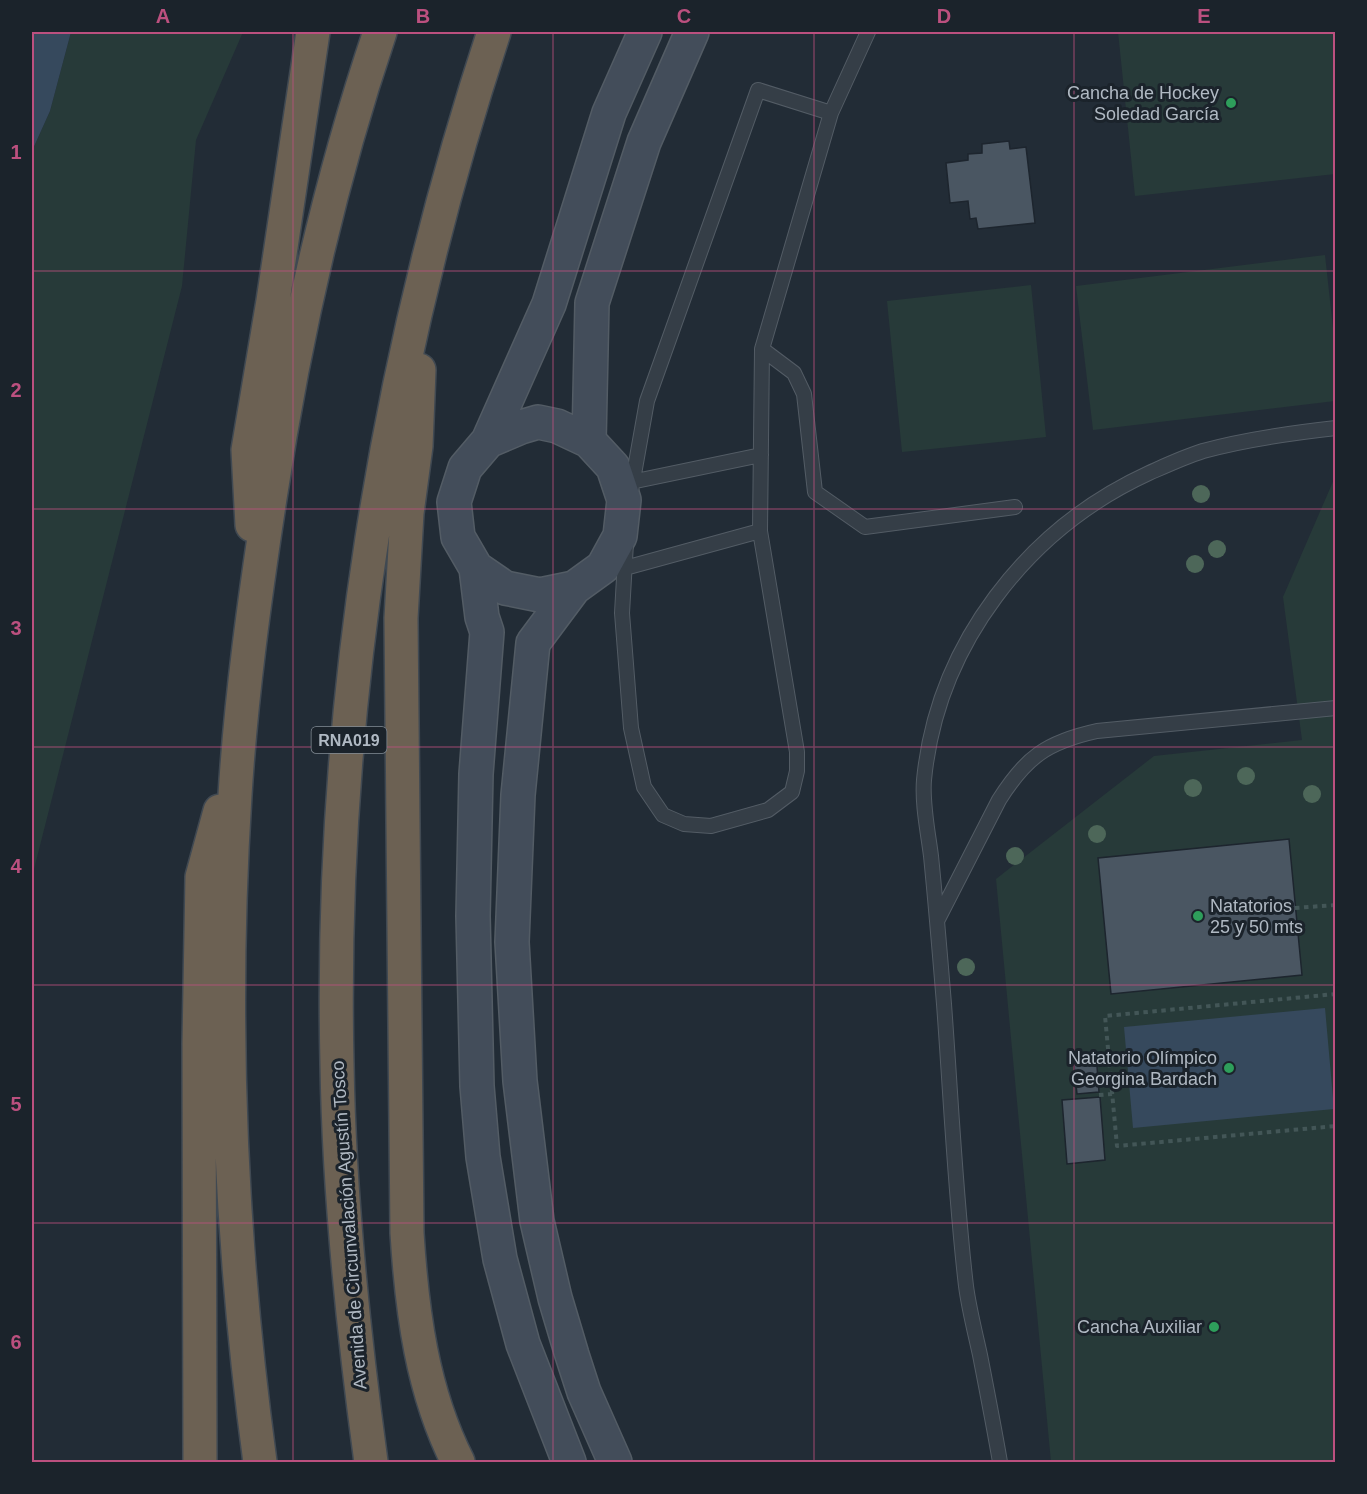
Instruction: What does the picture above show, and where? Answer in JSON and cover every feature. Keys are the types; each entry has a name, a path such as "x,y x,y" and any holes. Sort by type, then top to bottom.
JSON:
{"highway":[{"path":"256,590 248,450 273,301 313,32"},
{"path":"260,1462 250,1389 242,1298 228,1074 230,880 235,791 256,590 279,439 297,343 343,150 380,32"},
{"name":"Avenida de Circunvalación Agustín Tosco","path":"371,1462 358,1365 340,1144 337,963 340,844 358,648 373,535 399,389 422,281 449,178 494,32"},
{"path":"422,281 416,446 406,524 401,618 407,1233 412,1300 420,1349 432,1398 458,1462"},
{"path":"200,1462 199,1043 202,877 240,742"}],"street":[{"path":"569,1462 523,1344 500,1259 483,1157 477,1086 473,916 476,774 487,632 482,617 476,568 458,537 454,502 465,468 488,441 549,304 609,113 645,32"},
{"path":"589,441 592,303 644,142 692,32"},
{"path":"488,441 538,422 557,426 589,441 613,467 624,500 620,536 603,567 574,588 533,643 518,795 512,942 520,1082 537,1221 555,1298 572,1355 584,1392 615,1462"},
{"path":"476,568 505,588 540,595 574,588"}],"lane":[{"path":"831,113 758,90 647,401 632,482 622,613 631,728 644,787 663,815 684,824 711,826 768,810 792,792 797,771 797,752 760,531 762,349 831,113 868,32"},
{"path":"762,349 794,373 804,394 815,492 865,526 1016,507"},
{"path":"1000,1462 966,1289 924,784 929,743 949,676 967,640 1013,574 1041,545 1073,518 1120,488 1176,461 1203,451 1283,434 1335,428"},
{"path":"632,482 761,455"},
{"path":"625,568 760,531"},
{"path":"937,921 1009,784 1033,757 1050,747 1072,736 1097,731 1335,708"}],"path":[{"path":"1295,908 1335,904"},
{"path":"1335,940 1335,975"},
{"path":"1335,994 1105,1016 1117,1146 1335,1126"},
{"path":"1072,1055 1089,1055"},
{"path":"1099,1095 1112,1094"}],"green space":[{"path":"71,32 243,32 196,140 182,286 32,877 32,151 50,111"},
{"name":"Cancha de Hockey Soledad García","path":"1118,32 1335,32 1335,174 1135,196"},
{"path":"1325,255 1335,346 1335,401 1093,430 1076,286"},
{"path":"1031,285 1046,437 902,452 887,301"},
{"path":"1335,477 1335,1462 1051,1462 996,879 1154,756 1302,740 1283,597"}],"water":[{"path":"32,32 71,32 50,111 32,151"},
{"name":"Natatorio Olímpico Georgina Bardach","path":"1325,1008 1334,1109 1133,1128 1124,1027"}],"building":[{"path":"1009,141 1010,149 1026,147 1035,223 978,229 976,218 970,219 968,201 950,203 946,163 968,160 968,154 982,153 982,144"},
{"name":"Natatorios 25 y 50 mts","path":"1289,839 1302,975 1111,994 1098,858"},
{"path":"1096,1054 1099,1092 1077,1094 1073,1056"},
{"path":"1100,1097 1105,1160 1067,1164 1062,1100"}],"place":[{"name":"Cancha de Hockey Soledad García","path":"1231,103"},
{"name":"Natatorios 25 y 50 mts","path":"1198,916"},
{"name":"Natatorio Olímpico Georgina Bardach","path":"1229,1068"},
{"name":"Cancha Auxiliar","path":"1214,1327"}]}
